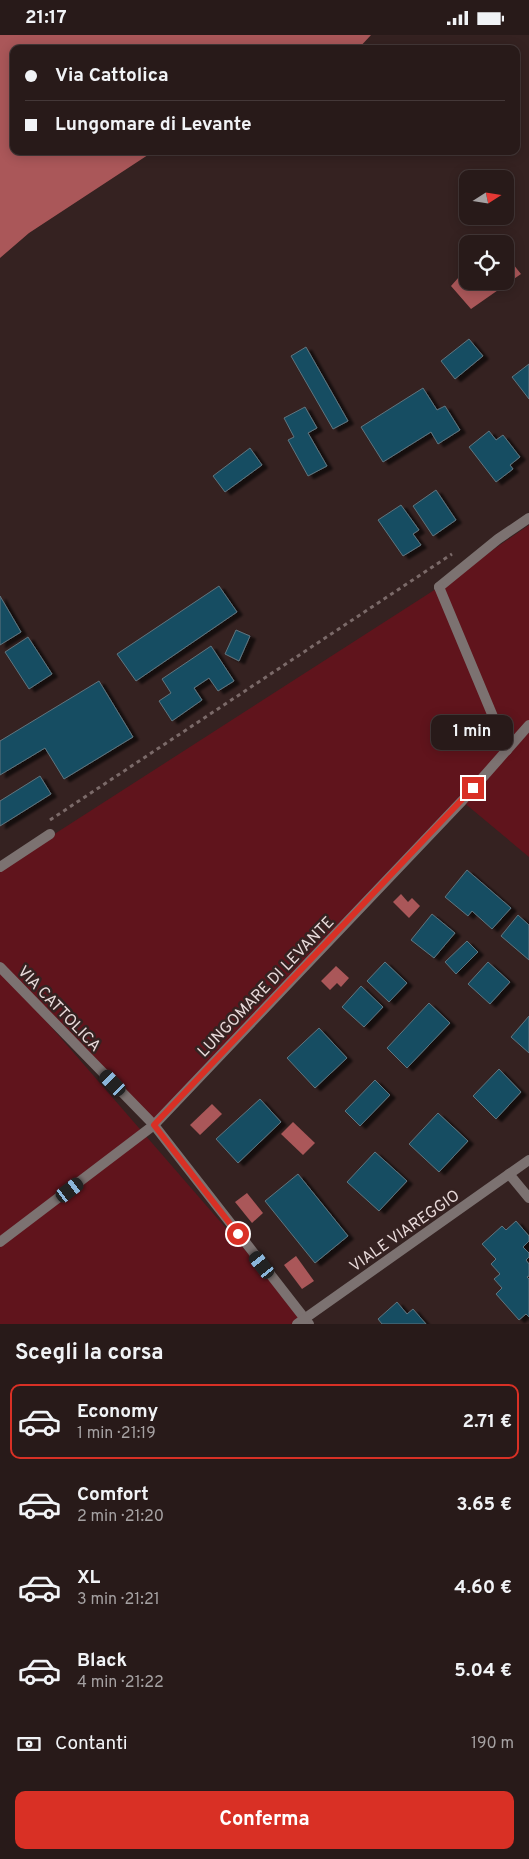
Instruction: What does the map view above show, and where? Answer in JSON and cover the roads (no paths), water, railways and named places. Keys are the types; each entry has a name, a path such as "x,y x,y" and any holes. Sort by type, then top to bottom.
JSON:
{"street":[{"path":"507,750 439,587 498,539 529,518"},
{"name":"LUNGOMARE DI LEVANTE","path":"0,1242 154,1125 448,815 529,725"},
{"path":"0,867 50,834"},
{"name":"VIA CATTOLICA","path":"0,967 154,1125 303,1322"},
{"name":"VIALE VIAREGGIO","path":"303,1322 529,1160"},
{"path":"509,1174 529,1198"}]}
